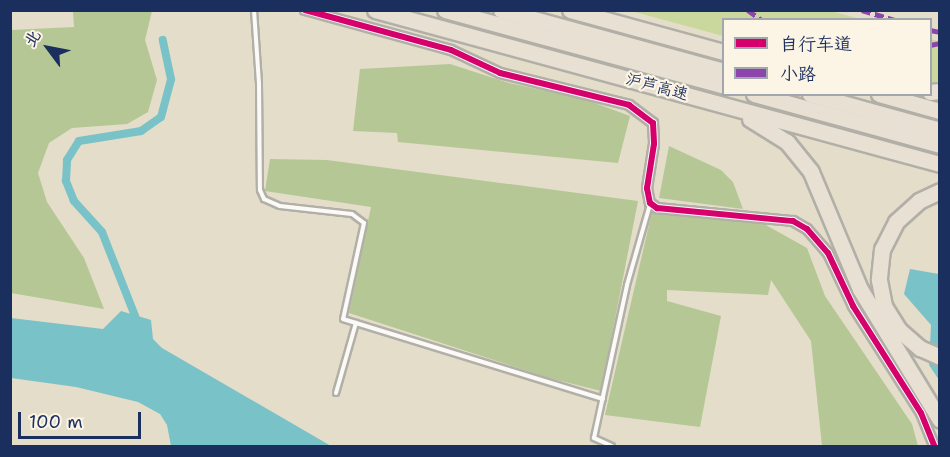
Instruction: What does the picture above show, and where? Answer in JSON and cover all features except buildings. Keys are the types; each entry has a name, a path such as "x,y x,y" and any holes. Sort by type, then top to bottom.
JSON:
{"highway":[{"name":"沪芦高速","path":"375,10 939,164"},
{"name":"沪芦高速","path":"446,10 722,86"},
{"name":"沪芦高速","path":"501,10 722,71"},
{"path":"570,10 722,52"},
{"path":"575,65 736,113 787,142 811,172 824,196 847,259 876,318 939,420"},
{"path":"761,96 939,145"},
{"path":"817,96 939,130"},
{"path":"886,96 939,111"},
{"path":"936,193 896,222 882,249 879,280 884,306 898,330 920,348 939,357"}],"street":[{"path":"305,10 451,50 500,73 629,105 652,123 654,144 647,188 650,203 657,207 793,222 807,229 828,253 853,306 921,413 934,447"}],"lane":[{"path":"254,10 260,190 267,203 352,214 364,223 343,319 603,399"},
{"path":"612,447 594,438 627,285 650,203"},
{"path":"336,393 356,322"}],"green space":[{"path":"827,10 856,18 722,18 722,36 631,11"},
{"path":"73,11 152,11 145,40 157,80 148,112 127,124 72,128 49,143 38,173 47,202 84,258 104,309 11,293 11,30 74,27"},
{"path":"932,39 939,41 939,84 932,83"},
{"path":"450,64 509,83 584,99 630,116 618,163 398,142 397,133 353,131 360,69"},
{"path":"669,146 721,170 733,182 743,209 659,198"},
{"path":"270,159 327,160 638,201 601,391 549,378 349,313 371,207 265,191"},
{"path":"652,212 764,224 807,248 825,296 912,424 918,446 822,446 811,341 771,280 768,295 667,290 667,301 721,316 700,427 605,415"}],"water":[{"path":"910,269 939,274 939,380 929,365 931,325 904,294"},
{"path":"121,311 151,320 153,339 162,348 331,446 171,446 167,425 160,414 138,402 76,387 11,378 11,318 103,329"}],"waterway":[{"path":"139,326 102,232 74,201 66,181 67,160 79,141 141,131 161,117 171,79 163,40"}],"marked path":[{"path":"748,10 759,18"},
{"path":"862,10 888,18"},
{"path":"932,30 940,32"},
{"path":"932,45 940,43"}],"cycle path":[{"path":"305,10 451,50 500,73 629,105 653,123 654,144 647,188 650,203 657,208 793,221 807,229 828,253 853,306 921,413 934,446"}]}
